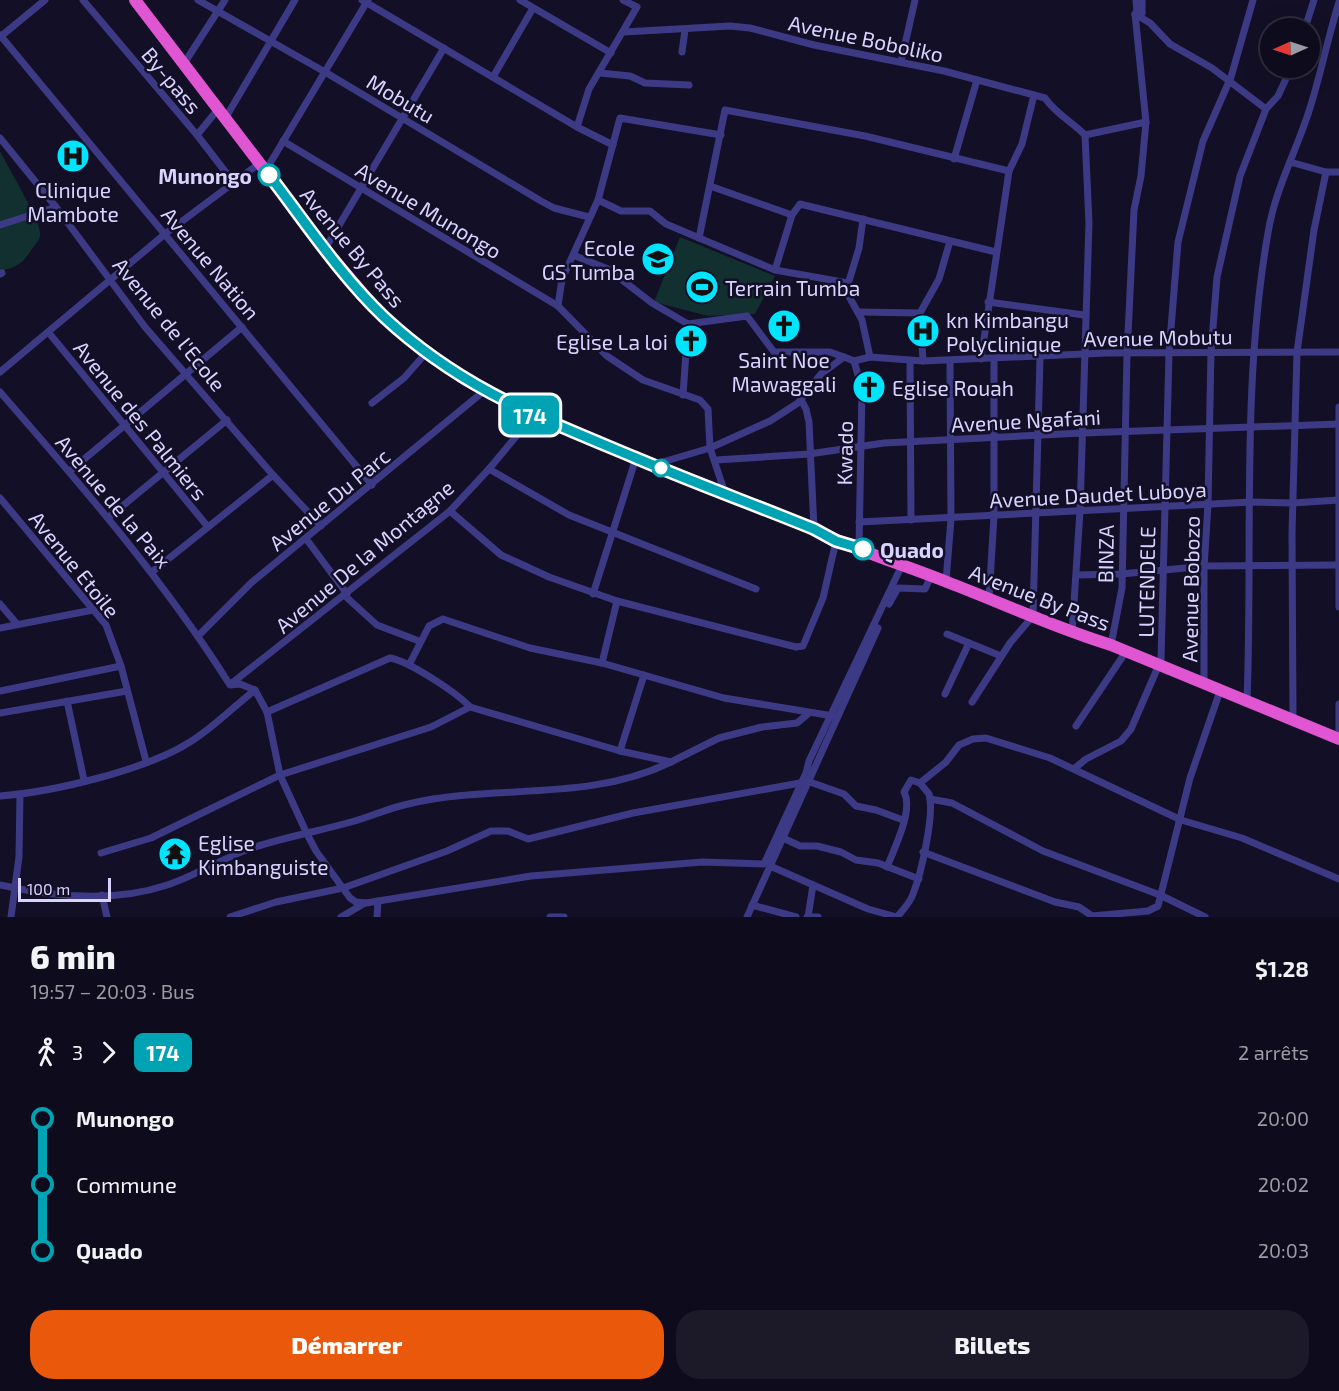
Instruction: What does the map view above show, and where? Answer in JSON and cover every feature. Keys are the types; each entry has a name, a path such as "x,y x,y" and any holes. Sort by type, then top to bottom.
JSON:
{"highway":[{"name":"Avenue By Pass","path":"135,0 185,62 325,249 375,308 426,352 484,391 532,416 814,529 836,541 946,581 1072,633 1111,645 1158,667 1339,739"}],"street":[{"path":"0,36 45,0"},
{"name":"By-pass","path":"83,0 197,135 234,183"},
{"name":"Mobutu","path":"198,0 325,72 548,205 589,217"},
{"path":"185,62 225,0"},
{"path":"197,135 222,113 272,42 295,0"},
{"path":"520,0 611,53"},
{"path":"577,127 589,89 637,7 623,0"},
{"path":"901,62 915,0"},
{"path":"1136,0 1137,13 1142,13 1142,0"},
{"name":"LUTENDELE","path":"1075,768 1086,759 1121,741 1126,735 1158,667 1162,652 1163,507 1168,430 1168,353 1174,275 1183,216 1203,141 1229,82 1253,0"},
{"path":"1308,18 1314,0"},
{"path":"0,372 165,234 234,183 263,166 283,141 365,1 577,127 613,145"},
{"path":"1247,701 1251,426 1256,315 1268,231 1310,108 1339,2"},
{"path":"493,77 533,8"},
{"name":"BINZA","path":"1111,645 1122,588 1126,355 1134,210 1141,176 1146,122 1135,14 1150,23 1170,44 1188,57 1212,68 1229,82"},
{"name":"Avenue Boboliko","path":"624,32 730,26 750,28 813,45 901,62 1034,94 1045,98 1052,108 1068,118 1085,135"},
{"path":"682,52 685,30"},
{"name":"Avenue Nation","path":"0,36 372,485"},
{"path":"325,249 444,48"},
{"path":"600,73 630,76 645,83 689,85"},
{"name":"Avenue Bobozo","path":"1204,684 1204,568 1215,289 1240,176 1266,109 1278,96 1286,78"},
{"path":"954,159 977,80"},
{"path":"1229,82 1266,109"},
{"path":"981,359 1009,171 1022,144 1034,94"},
{"path":"699,238 725,110 865,136 1009,171"},
{"path":"558,306 562,279 598,200 620,118 721,135"},
{"path":"1072,633 1080,511 1084,315 1089,223 1085,135 1116,126 1146,122"},
{"name":"Avenue de l'Ecole","path":"0,138 56,207 145,327 273,475 321,526"},
{"name":"Avenue Munongo","path":"283,141 558,306 607,356 643,380 700,400 706,405 710,448"},
{"path":"1290,162 1326,172 1339,172"},
{"path":"1293,719 1292,565 1297,352 1314,230 1326,172"},
{"path":"710,186 792,215"},
{"path":"598,200 621,211 650,211 666,224 775,270 848,283"},
{"path":"775,270 792,215 800,204 996,252"},
{"path":"0,225 56,207"},
{"path":"864,219 859,248 848,283 848,297 865,328 870,357"},
{"path":"923,361 920,313 944,269 950,241"},
{"path":"573,255 608,269 652,303 688,324 747,316 774,352 830,352 854,361"},
{"path":"988,303 1084,315"},
{"path":"858,312 920,313"},
{"path":"683,395 688,324"},
{"path":"70,471 242,327"},
{"name":"Avenue des Palmiers","path":"49,333 208,527"},
{"path":"372,403 404,378 426,352"},
{"name":"Avenue Mobutu","path":"854,361 870,357 910,361 950,361 1211,352 1339,352"},
{"path":"653,465 710,448 770,422 801,400 821,374 844,357"},
{"path":"972,702 1002,656 1033,616 1040,358"},
{"path":"989,599 994,516 994,359"},
{"name":"Kwado","path":"854,361 862,389 859,548"},
{"path":"910,361 911,520"},
{"path":"946,581 951,519 950,361"},
{"name":"Avenue Du Parc","path":"199,635 251,584 307,540 484,391"},
{"name":"Avenue de la Paix","path":"0,392 109,517 199,635 230,685"},
{"path":"801,400 807,409 809,422 814,529"},
{"path":"1339,407 1339,607"},
{"name":"Avenue De la Montagne","path":"230,685 450,511 489,470 532,416"},
{"path":"109,517 227,420"},
{"name":"Avenue Ngafani","path":"716,460 809,454 910,443 1037,435 1339,424"},
{"path":"710,448 716,460 725,493"},
{"path":"592,594 636,458"},
{"path":"489,470 540,501 610,533 756,589"},
{"path":"152,572 273,475"},
{"name":"Avenue Etoile","path":"0,498 106,625 121,666 146,761"},
{"name":"Avenue Daudet Luboya","path":"859,522 1251,502 1293,503 1338,500"},
{"path":"450,511 501,555 522,566 592,594 786,645 803,646 823,598 836,541"},
{"path":"307,540 346,595 377,625 419,641"},
{"path":"747,917 783,838 803,782 832,716 902,565"},
{"path":"1077,575 1121,574 1207,566 1338,565"},
{"path":"341,917 366,903 531,876 702,862 764,864 898,588 925,589 931,576"},
{"path":"602,663 617,601"},
{"path":"0,604 17,624"},
{"path":"0,628 93,610"},
{"path":"409,665 419,641 429,626 443,619 530,648 602,663 724,698 832,716"},
{"path":"947,634 1002,656"},
{"path":"945,694 969,643"},
{"path":"1076,726 1125,653"},
{"path":"267,712 393,658 409,665 460,696 470,707 620,751 671,762"},
{"path":"0,692 121,666"},
{"path":"620,751 644,675"},
{"path":"230,685 240,684 255,690 267,712 280,775 307,834 353,900 366,903"},
{"path":"0,712 127,690"},
{"path":"0,796 84,780 146,761 191,742 255,690"},
{"path":"923,852 1055,902 1079,907 1092,916 1148,911 1158,906 1198,748 1220,691"},
{"path":"67,701 84,780"},
{"path":"1339,704 1339,739"},
{"path":"101,853 151,838 280,775 431,727 470,707"},
{"path":"0,885 59,895 102,895 165,886 253,848 408,804 460,797 548,792 624,781 671,762 718,738 762,727 797,723 809,713"},
{"path":"920,783 946,762 955,747 973,739 1004,742 1075,768 1180,820 1242,838 1339,879"},
{"path":"770,866 868,909 897,917 910,901 919,879 930,821 930,799 920,783 911,780 904,792 907,805 901,836 887,867"},
{"path":"231,917 276,902 343,888 447,851 491,831 508,831 528,839 633,813 803,782 842,793 855,806 876,810 903,820"},
{"path":"11,917 21,822 20,794"},
{"path":"930,799 952,803 1043,851 1160,895 1204,917"},
{"path":"783,838 800,846 817,846 844,853 856,860 887,867 919,879"},
{"path":"813,885 808,917 818,917"},
{"path":"102,895 107,917"},
{"path":"377,917 378,901"},
{"path":"752,905 796,917"},
{"path":"550,917 564,917"}],"green space":[{"path":"0,151 31,208 40,236 21,262 14,267 0,271"},
{"path":"680,237 775,276 755,314 708,316 654,302"}],"bus line":[{"name":"174","path":"269,175 358,290 410,340 445,367 532,416 814,529 836,541 863,549"}],"place":[{"name":"Clinique Mambote","path":"73,156"},
{"name":"Munongo","path":"269,175"},
{"name":"Ecole GS Tumba","path":"658,259"},
{"name":"Terrain Tumba","path":"702,287"},
{"name":"Saint Noe Mawaggali","path":"784,326"},
{"name":"kn Kimbangu Polyclinique","path":"923,331"},
{"name":"Eglise La loi","path":"691,341"},
{"name":"Eglise Rouah","path":"869,387"},
{"name":"Quado","path":"863,549"},
{"name":"Eglise Kimbanguiste","path":"175,854"}]}
